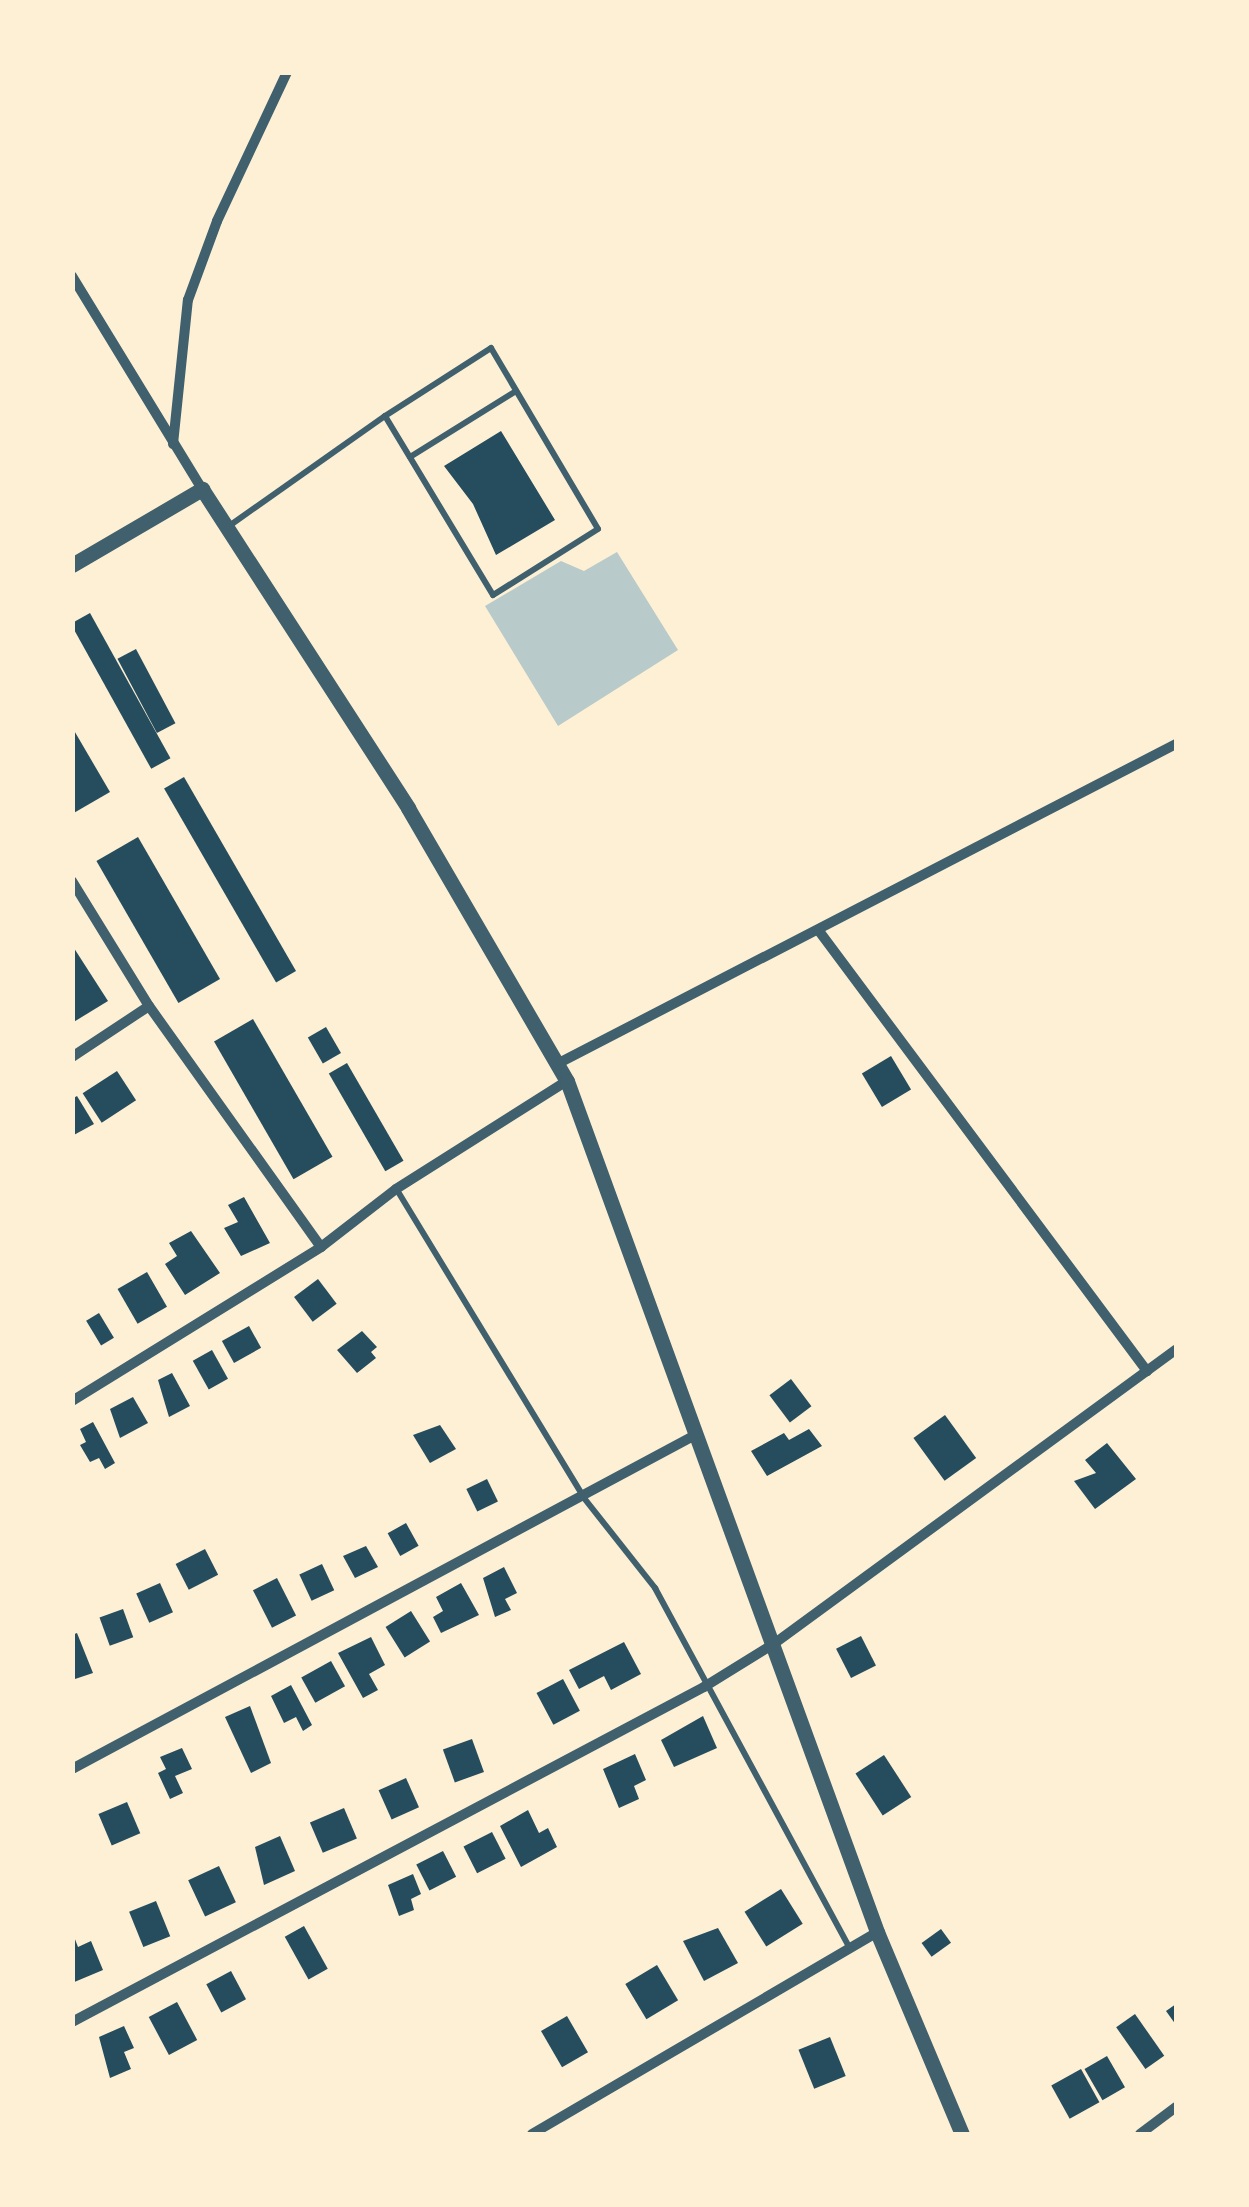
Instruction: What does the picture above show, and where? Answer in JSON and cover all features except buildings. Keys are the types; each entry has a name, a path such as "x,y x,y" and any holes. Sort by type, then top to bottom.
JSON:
{"street":[{"path":"173,444 188,300 217,221 288,72"},
{"path":"72,276 173,444 408,808 567,1081 775,1643 876,1932 962,2134"},
{"path":"72,565 202,489"},
{"path":"558,1064 1176,744"},
{"path":"72,882 150,1006 321,1247"},
{"path":"819,930 1148,1370"},
{"path":"72,1057 150,1006"},
{"path":"72,1402 321,1247 396,1189 567,1081"},
{"path":"72,2022 704,1687 775,1643 1176,1349"},
{"path":"72,1769 698,1434"},
{"path":"532,2134 876,1932"},
{"path":"1140,2134 1176,2106"}],"lane":[{"path":"228,526 385,416 491,348 598,528 493,595 385,416"},
{"path":"410,457 516,391"},
{"path":"396,1189 584,1498 654,1588 704,1687 849,1948"}],"shaded area":[{"path":"617,552 678,650 558,726 485,606 561,561 584,571"}]}
